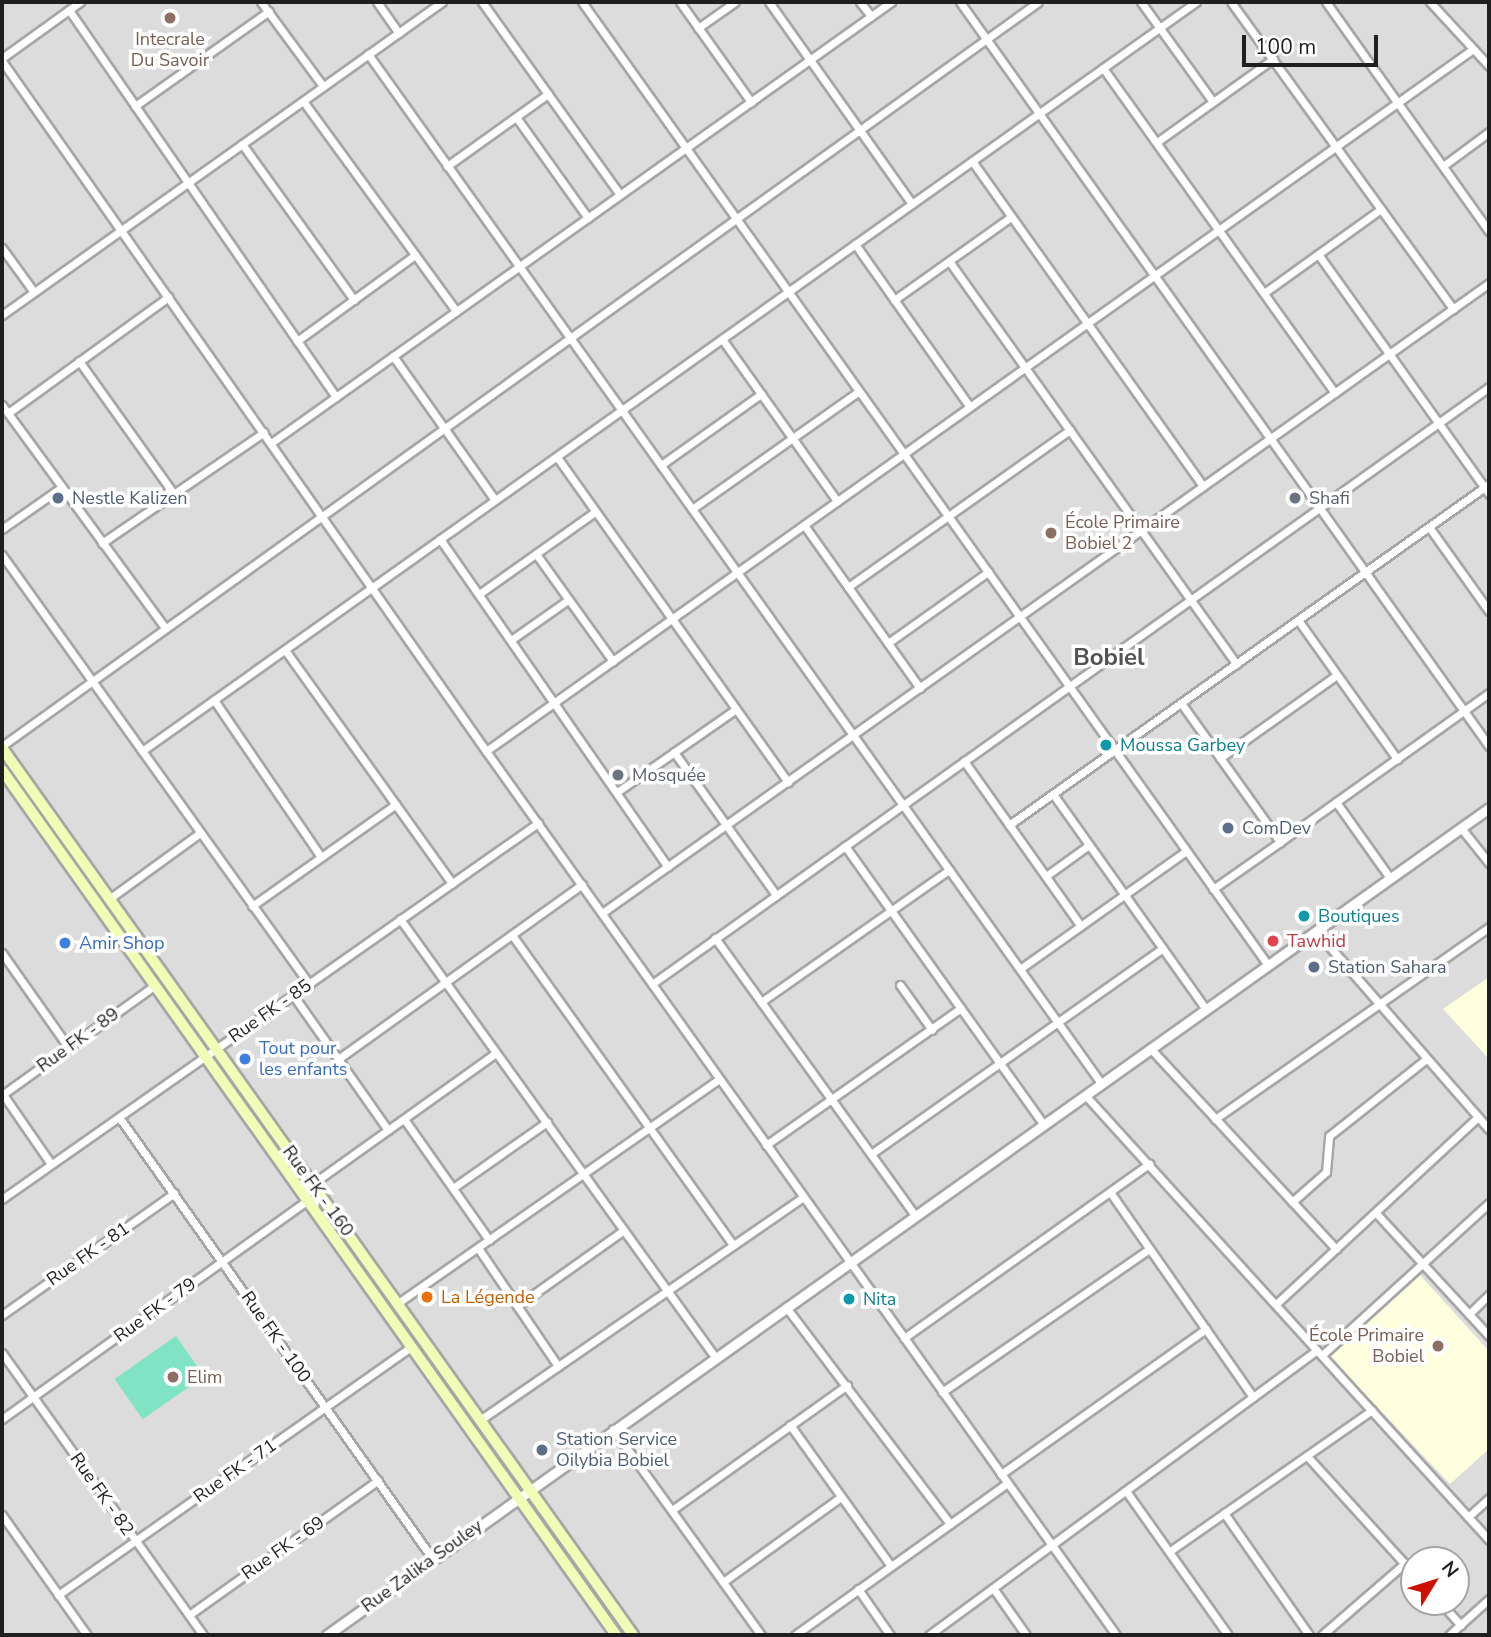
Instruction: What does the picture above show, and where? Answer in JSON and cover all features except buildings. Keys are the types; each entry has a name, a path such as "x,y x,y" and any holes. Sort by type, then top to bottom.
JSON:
{"main road":[{"name":"Rue FK - 160","path":"2,747 633,1635"},
{"name":"Rue FK - 160","path":"2,770 616,1635"}],"street":[{"path":"80,2 2,60 848,1263 1116,1635"},
{"path":"261,2 323,86"},
{"path":"377,2 398,33"},
{"path":"2,315 442,2"},
{"path":"482,2 620,195"},
{"path":"582,2 1268,965"},
{"path":"680,2 751,102"},
{"path":"698,28 735,2"},
{"path":"769,2 912,204"},
{"path":"860,2 871,16"},
{"path":"271,443 891,2"},
{"path":"960,2 1489,746"},
{"path":"2,747 1038,2"},
{"path":"1141,2 1213,102"},
{"path":"142,751 1196,2"},
{"path":"1231,2 1453,309"},
{"path":"1326,2 1489,231"},
{"path":"1430,2 1489,66"},
{"path":"69,10 336,397"},
{"path":"135,106 269,11"},
{"path":"486,751 1473,48"},
{"path":"368,54 1101,1083"},
{"path":"1157,142 1273,60"},
{"path":"1103,68 1335,393"},
{"path":"447,166 548,94"},
{"path":"303,101 456,312"},
{"path":"516,117 588,218"},
{"path":"1443,166 1489,132"},
{"path":"242,144 354,300"},
{"path":"972,162 1203,486"},
{"path":"1264,293 1381,209"},
{"path":"894,300 1011,217"},
{"path":"855,244 970,407"},
{"path":"2,247 34,292"},
{"path":"1009,825 1488,488 1318,254"},
{"path":"298,341 415,255"},
{"path":"949,261 1236,664"},
{"path":"603,913 1489,283"},
{"path":"8,412 168,297"},
{"path":"722,339 837,501"},
{"path":"393,356 495,500"},
{"path":"79,361 174,494"},
{"path":"652,984 1489,387"},
{"path":"692,509 859,391"},
{"path":"661,466 761,394"},
{"path":"2,405 165,628"},
{"path":"848,587 1070,430"},
{"path":"102,544 264,432"},
{"path":"557,457 670,620 788,782"},
{"path":"2,529 62,486"},
{"path":"479,594 595,512"},
{"path":"804,525 920,688"},
{"path":"1429,527 1489,611"},
{"path":"440,539 668,867"},
{"path":"536,554 613,661"},
{"path":"2,555 309,984"},
{"path":"888,643 988,572"},
{"path":"511,640 568,600"},
{"path":"1298,620 1397,758"},
{"path":"285,650 452,883"},
{"path":"1220,758 1337,675"},
{"path":"1213,889 1489,693"},
{"path":"214,700 321,857"},
{"path":"1181,703 1280,842"},
{"path":"617,792 736,709"},
{"path":"674,752 776,895"},
{"path":"964,761 1081,926"},
{"path":"1053,794 1206,1009"},
{"path":"1336,802 1390,878"},
{"path":"252,906 396,804"},
{"name":"Rue Zalika Souley","path":"327,1635 339,1632 432,1558 529,1488 1489,808"},
{"name":"Rue FK - 85","path":"2,1199 538,823"},
{"path":"1461,828 1489,863"},
{"path":"109,899 200,833"},
{"path":"1046,876 1089,845"},
{"path":"845,846 1043,1124"},
{"path":"1020,969 1186,851"},
{"path":"761,1002 949,870"},
{"path":"338,1059 582,884"},
{"path":"400,919 715,1357"},
{"path":"1214,1119 1489,927"},
{"path":"1316,931 1489,1129"},
{"path":"512,935 733,1245"},
{"path":"715,938 915,1215"},
{"path":"871,1154 1001,1065 1163,948"},
{"path":"2,953 68,1047"},
{"name":"Rue FK - 89","path":"2,1094 155,985"},
{"path":"900,985 932,1030"},
{"path":"293,995 388,1130"},
{"path":"766,1145 961,1009"},
{"path":"1150,1048 1336,1249"},
{"name":"Rue FK - 79","path":"2,1419 222,1262 304,1197 312,1183 496,1053"},
{"path":"1292,1202 1326,1172 1329,1136 1426,1059"},
{"path":"398,1303 719,1079"},
{"path":"2,1094 51,1164"},
{"path":"1085,1095 1489,1540"},
{"name":"Rue FK - 100","path":"119,1117 432,1558"},
{"path":"1276,1304 1478,1117"},
{"path":"404,1119 489,1240"},
{"path":"453,1188 547,1122"},
{"path":"904,1338 1149,1164"},
{"path":"1110,1192 1253,1398"},
{"name":"Rue FK - 81","path":"2,1315 174,1193"},
{"path":"480,1420 803,1197"},
{"path":"929,1635 1253,1398 1320,1353 1489,1203"},
{"path":"1376,1213 1489,1336"},
{"path":"517,1306 624,1230"},
{"path":"478,1248 558,1366"},
{"path":"942,1392 1149,1249"},
{"path":"1469,1314 1489,1295"},
{"path":"786,1307 950,1524"},
{"path":"1001,1474 1206,1329"},
{"name":"Rue FK - 71","path":"58,1595 411,1347"},
{"name":"Rue FK - 82","path":"2,1353 203,1635"},
{"path":"671,1510 847,1385"},
{"path":"1170,1551 1372,1410"},
{"path":"790,1425 891,1566"},
{"path":"613,1429 761,1635"},
{"path":"1307,1456 1400,1558"},
{"name":"Rue FK - 69","path":"188,1615 378,1480"},
{"path":"794,1635 1007,1483"},
{"path":"1126,1491 1228,1635"},
{"path":"723,1582 841,1497"},
{"path":"1468,1517 1489,1498"},
{"path":"1224,1513 1309,1635"},
{"path":"2,1515 87,1635"},
{"path":"2,1533 10,1527"},
{"path":"1322,1635 1400,1567"},
{"path":"993,1588 1026,1635"},
{"path":"858,1589 890,1635"},
{"path":"1454,1634 1489,1599"},
{"path":"1453,1616 1461,1625"}],"shaded area":[{"path":"2,2 1489,2 1489,1635 2,1635"},
{"path":"1489,977 1489,1059 1443,1009"},
{"path":"1420,1275 1489,1351 1489,1449 1450,1484 1329,1356"}],"green space":[{"path":"176,1336 204,1376 143,1419 115,1379"}],"place":[{"name":"Intecrale Du Savoir","path":"170,18"},
{"name":"Nestle Kalizen","path":"58,498"},
{"name":"Shafi","path":"1295,498"},
{"name":"École Primaire Bobiel 2","path":"1051,533"},
{"name":"Moussa Garbey","path":"1106,745"},
{"name":"Mosquée","path":"618,775"},
{"name":"ComDev","path":"1228,828"},
{"name":"Boutiques","path":"1304,916"},
{"name":"Tawhid","path":"1273,941"},
{"name":"Amir Shop","path":"65,943"},
{"name":"Station Sahara","path":"1314,967"},
{"name":"Tout pour les enfants","path":"245,1059"},
{"name":"La Légende","path":"427,1297"},
{"name":"Nita","path":"849,1299"},
{"name":"École Primaire Bobiel","path":"1438,1346"},
{"name":"Elim","path":"173,1377"},
{"name":"Station Service Oilybia Bobiel","path":"542,1450"}],"district":[{"name":"Bobiel","path":"1109,658"}]}
